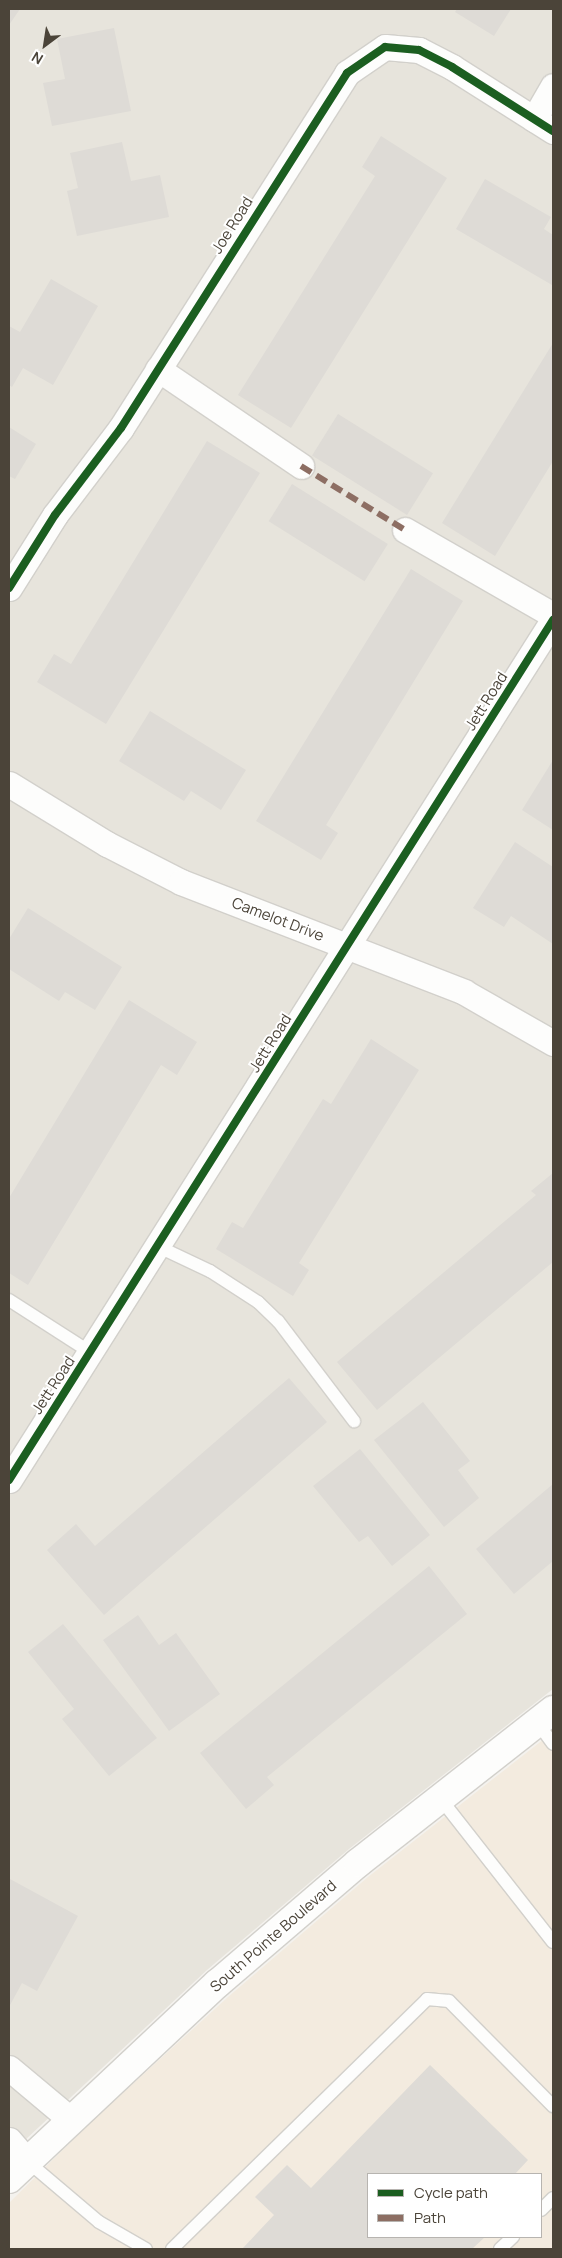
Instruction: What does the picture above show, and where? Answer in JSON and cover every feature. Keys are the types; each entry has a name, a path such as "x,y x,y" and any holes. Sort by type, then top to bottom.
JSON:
{"street":[{"name":"Joe Road","path":"9,588 55,515 100,459 347,73 385,47 419,50 452,66 544,125"},
{"path":"544,125 553,86"},
{"path":"158,369 301,466"},
{"path":"405,530 553,615"},
{"name":"Jett Road","path":"9,1480 553,620"},
{"name":"Camelot Drive","path":"9,784 107,844 181,882 464,992 553,1043"},
{"name":"South Pointe Boulevard","path":"18,2170 70,2119 218,1983 440,1798 545,1716"},
{"path":"9,2068 70,2119"},
{"path":"9,2140 18,2170"}],"lane":[{"path":"157,1246 210,1271 258,1302 278,1321 354,1421"},
{"path":"9,1300 90,1352"},
{"path":"545,1716 553,1744"},
{"path":"440,1798 553,1942"},
{"path":"172,2249 427,1999 449,2001 553,2106"},
{"path":"18,2170 99,2222 146,2249"},
{"path":"542,2209 553,2198"},
{"path":"500,2249 512,2238"}],"shaded area":[{"path":"9,9 553,9 553,1689 349,1849 207,1970 9,2155"},
{"path":"553,1732 553,2249 9,2249 9,2203 90,2123 228,1997 368,1877"}],"building":[{"path":"9,9 20,9 9,25"},
{"path":"457,9 511,9 494,36 455,12"},
{"path":"114,28 131,111 52,126 43,83 65,79 57,39"},
{"path":"381,136 447,178 291,428 238,395 375,176 362,167"},
{"path":"122,142 131,181 160,175 169,217 77,236 67,191 78,188 70,153"},
{"path":"485,179 551,217 544,229 553,235 552,285 456,229"},
{"path":"51,279 98,306 53,385 23,368 12,387 9,385 9,326 20,332"},
{"path":"553,343 553,461 495,556 442,523"},
{"path":"338,414 433,473 407,515 312,456"},
{"path":"9,427 36,444 15,479 9,476"},
{"path":"207,441 260,473 106,724 37,682 54,654 71,664"},
{"path":"292,484 388,544 365,581 269,521"},
{"path":"411,569 463,601 326,825 338,833 321,860 256,821"},
{"path":"150,711 246,770 221,810 191,791 184,801 119,761"},
{"path":"553,760 553,830 522,810"},
{"path":"515,842 553,867 553,944 511,916 504,927 473,908"},
{"path":"28,908 122,967 95,1010 65,992 59,1001 9,969 9,939"},
{"path":"129,1000 197,1042 177,1075 161,1065 28,1285 9,1273 9,1198"},
{"path":"371,1039 419,1070 299,1263 309,1270 293,1296 216,1249 232,1222 243,1228 323,1099 331,1104"},
{"path":"553,1173 553,1262 377,1410 337,1362 536,1195 531,1191"},
{"path":"289,1378 327,1422 104,1615 47,1550 76,1524 95,1546"},
{"path":"423,1402 470,1461 458,1470 479,1498 444,1527 374,1440"},
{"path":"360,1449 430,1535 392,1566 368,1536 359,1542 313,1486"},
{"path":"553,1484 553,1561 514,1594 476,1549"},
{"path":"429,1566 467,1614 267,1777 274,1785 246,1809 200,1753"},
{"path":"138,1615 159,1645 176,1633 220,1694 169,1731 103,1640"},
{"path":"63,1624 157,1738 109,1776 62,1719 74,1709 28,1652"},
{"path":"10,1879 78,1916 37,1991 22,1983 9,2007"},
{"path":"430,2065 528,2160 516,2173 367,2173 367,2238 484,2238 472,2249 242,2249 274,2215 255,2197 287,2165 311,2188"}],"marked path":[{"path":"301,466 405,530"}],"cycle path":[{"path":"9,588 55,515 121,428 347,73 385,47 419,50 452,67 553,131"},
{"path":"9,1480 553,620"}]}
